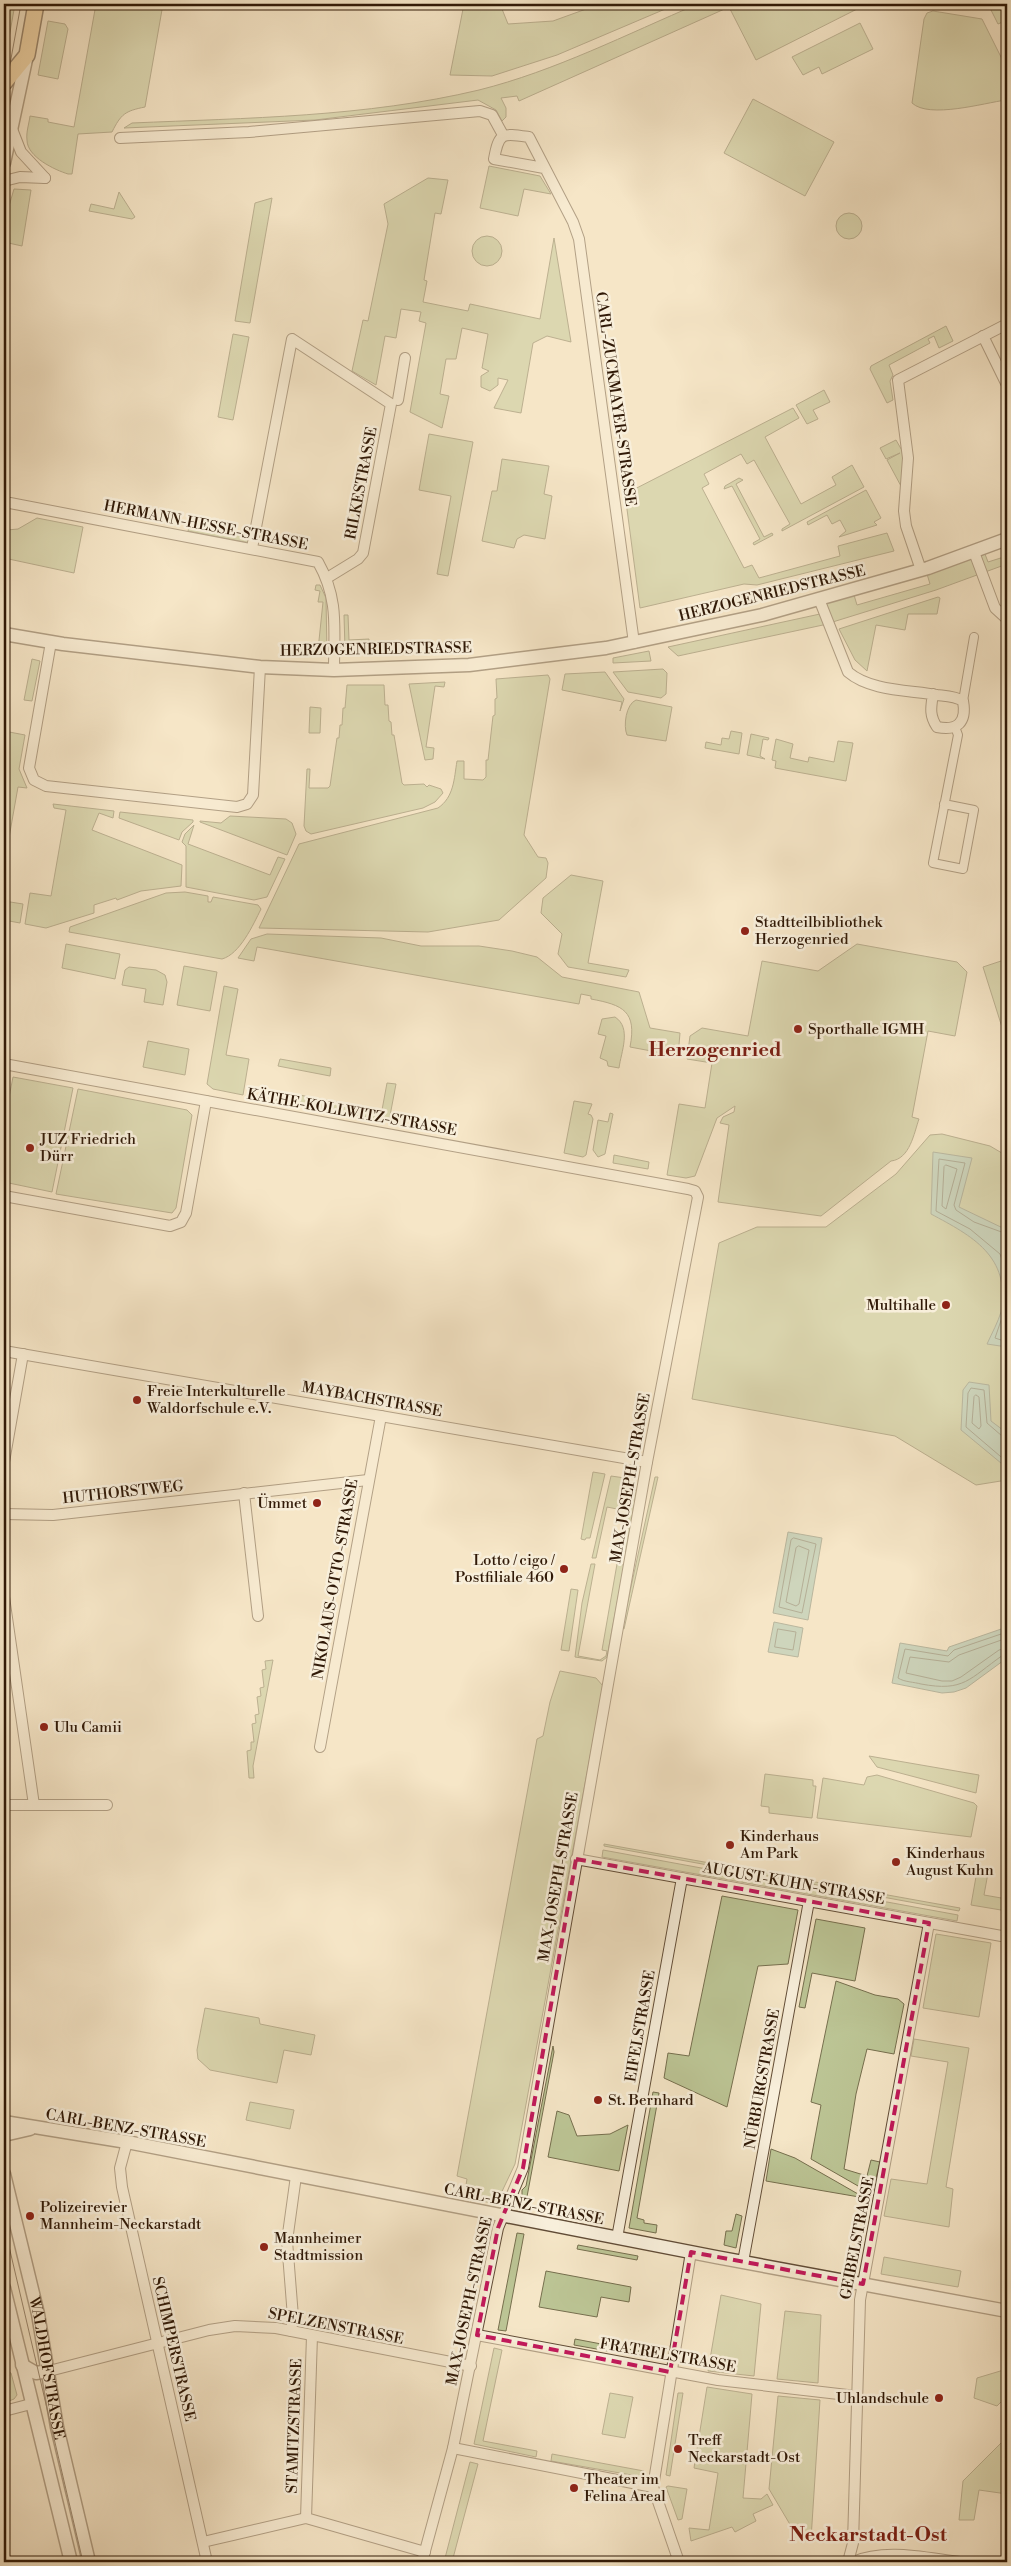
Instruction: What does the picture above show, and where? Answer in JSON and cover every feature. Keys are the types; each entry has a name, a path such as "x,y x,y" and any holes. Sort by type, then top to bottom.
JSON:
{"main road":[{"path":"4,83 27,54 36,4"}],"street":[{"path":"4,163 27,54"},
{"path":"120,138 249,132 480,111 492,115 502,135 498,140 494,159 544,168"},
{"path":"4,181 20,177 45,178 21,152 12,129"},
{"name":"CARL-ZUCKMAYER-STRASSE","path":"502,135 529,137 573,222 578,239 634,643"},
{"path":"920,570 906,526 904,511 908,458 898,380 1007,324"},
{"path":"983,336 1007,385"},
{"path":"252,548 292,339 394,402"},
{"name":"RILKESTRASSE","path":"327,578 358,560 363,553 405,358"},
{"name":"HERMANN-HESSE-STRASSE","path":"10,503 318,562 327,578 333,597 334,670"},
{"name":"HERZOGENRIEDSTRASSE","path":"4,634 51,642 260,667 334,670 469,665 565,655 634,643 819,600 920,570 1007,539"},
{"path":"974,552 995,608 1007,619"},
{"path":"819,600 838,652 848,672 856,679 869,684 958,698 962,701"},
{"path":"933,694 930,713 933,721 937,727 948,729 955,727 962,718 962,701 974,637"},
{"path":"51,642 29,768 34,780 46,786 237,807 247,804 253,795 260,667"},
{"path":"944,804 974,810 964,869 933,863 944,804 958,735 955,727"},
{"name":"KÄTHE-KOLLWITZ-STRASSE","path":"4,1064 695,1191"},
{"path":"4,1196 170,1226 181,1222 186,1213 206,1101"},
{"name":"MAX-JOSEPH-STRASSE","path":"422,2562 453,2448 502,2216 523,2168 576,1859 612,1672 647,1462 698,1197 695,1191"},
{"name":"MAYBACHSTRASSE","path":"4,1351 647,1462"},
{"path":"4,1462 23,1354"},
{"name":"NIKOLAUS-OTTO-STRASSE","path":"320,1747 368,1480 382,1416"},
{"name":"HUTHORSTWEG","path":"4,1514 53,1515 368,1480"},
{"path":"244,1493 258,1616"},
{"path":"4,1597 34,1804"},
{"path":"4,1805 107,1805"},
{"name":"AUGUST-KUHN-STRASSE","path":"576,1859 1007,1937"},
{"name":"EIFELSTRASSE","path":"617,2238 682,1878"},
{"name":"NÜRBURGSTRASSE","path":"743,2262 810,1901"},
{"name":"GEIBELSTRASSE","path":"848,2562 852,2542 857,2318 929,1923"},
{"name":"CARL-BENZ-STRASSE","path":"4,2122 127,2142 743,2262 862,2289 1007,2311"},
{"name":"CARL-BENZ-STRASSE","path":"4,2135 35,2128"},
{"name":"SCHIMPERSTRASSE","path":"127,2142 120,2175 207,2562"},
{"name":"WALDHOFSTRASSE","path":"4,2174 38,2314 49,2370 57,2428 89,2562"},
{"path":"291,2331 293,2318 287,2241 296,2176"},
{"path":"679,2562 653,2487 670,2372 691,2252"},
{"name":"WALDHOFSTRASSE","path":"4,2288 71,2562"},
{"name":"SPELZENSTRASSE","path":"49,2370 235,2326 258,2326 291,2331 471,2366"},
{"name":"FRATRELSTRASSE","path":"477,2335 670,2372 776,2388 856,2396"},
{"name":"STAMITZSTRASSE","path":"306,2518 312,2336"},
{"path":"22,2364 36,2373 49,2370"},
{"path":"4,2411 31,2404"},
{"path":"453,2448 653,2487"},
{"path":"203,2542 306,2518 425,2552"},
{"path":"852,2562 869,2555 888,2554 960,2562"}],"highlighted area":[{"path":"576,1859 929,1923 863,2284 691,2252 670,2372 477,2335 498,2228 523,2168"}],"shaded area":[{"path":"9,4 15,4 4,66 4,36"},
{"path":"96,4 163,4 145,107 124,114 112,132 78,134 72,174 68,174 49,166 32,152 28,146 27,131 30,116 74,127"},
{"path":"464,4 500,4 508,24 553,21 600,4 677,4 557,55 492,76 450,75"},
{"path":"698,4 867,4 756,60 729,7 519,101 517,96 501,98 506,108 506,117 502,121 496,110 478,100 315,120 124,128 132,123 306,115 350,111 436,99 479,90 535,73"},
{"path":"964,4 1007,4 1007,20 998,24 990,8"},
{"path":"933,11 982,19 1007,69 1006,100 943,110 920,108 912,103 924,19 927,13"},
{"path":"48,21 65,24 68,29 58,79 38,75"},
{"path":"860,23 873,49 822,74 819,67 803,75 792,57"},
{"path":"753,99 834,142 805,196 724,153"},
{"path":"489,166 540,176 551,194 524,189 518,216 480,208"},
{"path":"428,178 448,180 441,214 435,213 424,280 427,281 423,302 468,311 470,304 540,319 554,238 571,342 547,336 533,343 521,413 494,408 508,380 498,378 498,385 490,391 481,387 481,376 489,371 482,368 488,334 462,328 456,359 446,359 440,394 449,396 442,428 410,412 426,323 419,321 421,312 401,309 396,338 385,336 376,385 352,371 363,320 368,321 388,224 384,204"},
{"path":"14,189 31,190 22,246 4,242 4,223"},
{"path":"119,192 135,217 132,219 89,211 91,204 114,209"},
{"path":"272,198 250,323 235,321 255,203"},
{"path":"849,213 858,217 862,226 858,235 849,239 840,235 836,226 840,217"},
{"path":"487,236 493,237 501,245 501,257 493,265 487,266 481,265 473,257 472,251 473,245 481,237"},
{"path":"946,326 953,341 939,348 934,336 928,339 930,343 889,365 893,375 890,381 893,400 887,403 870,369 871,366"},
{"path":"233,334 249,337 233,420 218,417"},
{"path":"824,390 830,402 813,410 818,419 807,424 796,405"},
{"path":"793,408 799,418 765,437 801,504 836,485 832,477 852,465 864,487 782,531 782,529 790,524 754,460 747,464 741,454 704,474 709,484 702,488 744,568 752,565 759,578 840,556 838,546 887,533 894,551 757,585 744,584 640,608 625,494"},
{"path":"429,434 473,442 448,576 437,574 451,496 419,490"},
{"path":"896,440 904,454 902,488 887,460 900,453 886,459 880,448"},
{"path":"502,459 549,466 544,494 552,496 545,539 524,535 517,539 514,548 482,541 492,491 497,491"},
{"path":"739,478 743,480 736,484 764,537 772,533 773,535 754,545 753,543 760,539 732,486 724,489 725,486"},
{"path":"866,490 881,518 874,522 877,525 839,537 846,531 840,520 832,524 827,515 808,525 807,522"},
{"path":"37,518 83,527 74,573 4,558 7,530 18,529"},
{"path":"190,523 252,535 250,543 188,531"},
{"path":"985,554 988,562 1007,556 1007,564 936,590 823,625 678,656 668,647 820,614 819,605 854,595 857,605 930,584 927,574"},
{"path":"316,585 320,585 326,598 327,654 290,654 290,648 318,650 323,602 318,602 320,591 315,590"},
{"path":"938,597 940,598 937,614 908,614 905,630 876,625 867,671 855,660 839,629"},
{"path":"344,615 348,615 349,640 369,639 369,651 348,652 345,649"},
{"path":"649,651 651,661 613,663 613,658"},
{"path":"32,659 40,661 32,701 24,700"},
{"path":"663,669 667,673 666,694 661,698 628,692 613,672"},
{"path":"605,672 624,699 620,711 622,702 562,690 565,674"},
{"path":"548,675 550,679 524,835 538,857 546,858 548,863 546,878 499,920 428,932 259,928 299,844 438,808 450,793 457,761 464,761 464,779 483,780 486,777 486,760 488,760 493,716 495,715 495,699 497,698 496,679"},
{"path":"445,682 444,687 435,686 426,747 434,748 433,759 425,760 409,684"},
{"path":"347,685 384,685 385,705 388,705 389,721 391,722 392,735 394,735 402,783 404,785 424,784 427,787 429,785 441,789 443,793 435,802 423,808 311,834 306,831 304,826 307,769 310,769 309,788 328,788 330,786 337,738 339,738 340,725 342,725 343,708 345,708"},
{"path":"636,700 672,707 666,741 627,735 625,726 626,716 630,706"},
{"path":"310,707 321,708 320,733 309,733"},
{"path":"4,731 25,735 19,769 27,788 18,787 4,866"},
{"path":"731,731 742,733 739,754 705,748 706,742 721,745 722,738 729,739"},
{"path":"751,734 769,738 768,740 763,739 760,756 765,759 747,755"},
{"path":"776,739 793,744 790,758 808,762 809,757 834,762 838,741 853,743 846,781 775,768 776,761 772,760"},
{"path":"53,804 114,811 113,818 99,813 92,830 182,865 181,886 141,891 117,900 116,898 94,905 94,913 46,928 25,924 30,893 51,896 66,810 54,808"},
{"path":"120,812 193,820 193,822 182,832 179,840 119,818"},
{"path":"230,816 286,819 292,823 296,834 287,855 200,822 221,823"},
{"path":"194,825 188,844 270,875 278,857 285,859 267,897 254,900 186,887 186,846 182,842 185,834"},
{"path":"571,875 603,881 588,963 629,970 626,977 568,967 558,954 562,934 541,913 543,898"},
{"path":"185,892 208,896 208,902 211,902 213,897 258,905 261,909 250,931 240,945 229,956 222,959 69,932 70,927 166,893"},
{"path":"4,901 23,904 20,923 4,920"},
{"path":"267,934 381,938 421,946 479,946 537,957 562,977 639,992 650,1028 680,1033 678,1056 630,1047 631,1025 625,1012 612,1004 591,999 591,996 581,994 579,1004 257,947 254,961 238,958 251,939"},
{"path":"66,944 120,954 115,979 62,968"},
{"path":"857,944 957,962 967,972 955,1036 928,1031 912,1117 919,1119 913,1138 903,1156 891,1161 821,1216 718,1202 729,1125 720,1123 723,1117 734,1112 735,1106 717,1118 695,1176 686,1178 667,1175 679,1104 705,1108 712,1063 687,1059 690,1036 702,1028 748,1036 762,961 818,971"},
{"path":"1007,959 1007,1043 983,967"},
{"path":"184,966 217,972 210,1011 177,1005"},
{"path":"129,967 156,970 165,975 167,982 163,1005 144,1002 146,989 122,985 125,970"},
{"path":"224,986 238,989 226,1055 249,1059 243,1095 213,1089 207,1084"},
{"path":"615,1017 623,1027 624,1034 619,1068 608,1066 607,1061 600,1058 606,1036 598,1034 602,1019"},
{"path":"148,1041 189,1049 185,1075 143,1067"},
{"path":"280,1059 331,1068 330,1076 278,1066"},
{"path":"13,1077 73,1088 52,1192 4,1182 4,1123"},
{"path":"387,1083 396,1084 389,1121 276,1101 277,1091 382,1110"},
{"path":"78,1089 187,1110 192,1115 176,1208 172,1213 56,1194"},
{"path":"574,1101 592,1104 588,1114 593,1119 586,1155 583,1157 564,1153"},
{"path":"610,1113 613,1114 605,1154 598,1157 593,1150 598,1120 608,1122"},
{"path":"942,1134 990,1146 1007,1156 1007,1480 976,1485 895,1436 692,1399 719,1243 757,1227 826,1227 896,1174 930,1135"},
{"path":"614,1155 649,1162 648,1169 613,1163"},
{"path":"593,1472 605,1474 590,1538 585,1540 581,1539"},
{"path":"611,1476 625,1478 637,1492 626,1552 620,1550 627,1511 607,1507 596,1558 592,1558"},
{"path":"655,1477 658,1477 624,1629 622,1628"},
{"path":"591,1564 595,1564 578,1656 600,1660 606,1656 607,1651 602,1650 617,1564 624,1565 607,1657 602,1661 575,1657 582,1603"},
{"path":"571,1589 578,1590 569,1651 561,1650"},
{"path":"273,1660 253,1766 254,1778 249,1778 247,1751 251,1750 251,1742 254,1742 252,1724 256,1723 255,1715 259,1714 257,1697 261,1696 260,1688 264,1687 262,1670 266,1669 265,1661"},
{"path":"560,1671 596,1678 603,1686 515,2164 496,2204 464,2197 467,2179 457,2176 537,1739 543,1736 550,1702"},
{"path":"869,1756 979,1775 976,1793 877,1767"},
{"path":"765,1774 813,1780 813,1786 816,1786 812,1818 769,1813 769,1807 761,1806"},
{"path":"877,1775 974,1803 977,1806 971,1837 817,1818 823,1778 864,1785 867,1777"},
{"path":"604,1844 960,1908 959,1911 604,1846"},
{"path":"603,1850 958,1915 957,1921 602,1857"},
{"path":"977,1871 988,1873 984,1895 1007,1899 1007,1911 971,1905"},
{"path":"722,1896 798,1910 788,1964 758,1966 727,2107 664,2078 668,2053 689,2056"},
{"path":"816,1919 865,1928 855,1981 812,1973 805,2008 799,2007"},
{"path":"936,1934 991,1943 979,2017 923,2008"},
{"path":"836,1981 875,1995 898,1999 904,2004 894,2054 867,2049 856,2094 844,2169 867,2176 871,2160 880,2162 872,2194 811,2159 821,2105 811,2102"},
{"path":"205,2008 259,2018 260,2024 315,2035 311,2055 284,2050 277,2083 210,2070 198,2059 197,2050"},
{"path":"914,2039 969,2048 946,2187 953,2189 949,2227 884,2216 891,2179 927,2184 948,2062 911,2056"},
{"path":"553,2046 554,2052 526,2202 522,2203 522,2190 526,2186"},
{"path":"653,2092 659,2093 637,2218 644,2220 644,2223 657,2225 656,2233 629,2228"},
{"path":"250,2102 294,2110 290,2129 246,2120"},
{"path":"557,2111 569,2115 577,2136 610,2134 628,2125 619,2171 548,2157"},
{"path":"771,2149 795,2158 865,2198 766,2181"},
{"path":"736,2214 742,2216 736,2248 724,2245 726,2231 732,2231"},
{"path":"517,2233 524,2234 506,2331 498,2330"},
{"path":"578,2245 638,2256 637,2260 577,2249"},
{"path":"884,2257 961,2271 958,2287 881,2274"},
{"path":"546,2271 631,2287 629,2302 601,2297 597,2317 539,2307"},
{"path":"721,2295 761,2304 754,2376 708,2371"},
{"path":"785,2311 821,2315 818,2383 777,2379"},
{"path":"575,2339 654,2354 653,2359 574,2345"},
{"path":"494,2348 502,2350 483,2441 537,2451 536,2457 474,2444"},
{"path":"1007,2369 1007,2396 997,2406 974,2398 977,2378"},
{"path":"8,2372 11,2373 17,2395 14,2399 4,2403 4,2381"},
{"path":"707,2387 752,2394 743,2498 761,2499 767,2494 773,2505 753,2514 756,2521 735,2532 732,2527 691,2541 689,2528 709,2530 718,2473 694,2468"},
{"path":"610,2393 633,2397 625,2438 602,2434"},
{"path":"678,2393 683,2393 670,2476 666,2475"},
{"path":"778,2396 820,2400 811,2539 801,2543 769,2489"},
{"path":"1007,2437 1007,2494 979,2490 974,2520 959,2520 963,2481"},
{"path":"552,2454 644,2471 643,2477 551,2461"},
{"path":"470,2462 478,2464 452,2562 444,2562"},
{"path":"666,2487 687,2489 682,2519 678,2520"}],"water":[{"path":"933,1152 972,1158 959,1207 1007,1230 1007,1347 987,1344 1001,1312 1003,1293 1000,1276 994,1262 974,1240 931,1214"},
{"path":"969,1382 989,1385 991,1421 1007,1433 1007,1468 961,1430 963,1390"},
{"path":"788,1532 822,1538 808,1620 773,1613"},
{"path":"774,1622 803,1628 798,1657 768,1652"},
{"path":"1007,1627 1007,1658 966,1688 942,1693 892,1683 900,1643 947,1651 949,1647"}],"tram line":[{"path":"4,97 21,4"},
{"path":"4,2225 83,2562"}],"place":[{"name":"Stadtteilbibliothek Herzogenried","path":"745,931"},
{"name":"Sporthalle IGMH","path":"798,1029"},
{"name":"JUZ Friedrich Dürr","path":"30,1148"},
{"name":"Multihalle","path":"946,1305"},
{"name":"Freie Interkulturelle Waldorfschule e.V.","path":"137,1400"},
{"name":"Ümmet","path":"317,1503"},
{"name":"Lotto / cigo / Postfiliale 460","path":"564,1569"},
{"name":"Ulu Camii","path":"44,1727"},
{"name":"Kinderhaus Am Park","path":"730,1845"},
{"name":"Kinderhaus August Kuhn","path":"896,1862"},
{"name":"St. Bernhard","path":"598,2100"},
{"name":"Polizeirevier Mannheim-Neckarstadt","path":"30,2216"},
{"name":"Mannheimer Stadtmission","path":"264,2247"},
{"name":"Uhlandschule","path":"939,2398"},
{"name":"Treff Neckarstadt-Ost","path":"678,2449"},
{"name":"Theater im Felina Areal","path":"574,2488"}],"district":[{"name":"Herzogenried","path":"715,1049"},
{"name":"Neckarstadt-Ost","path":"868,2534"}]}
